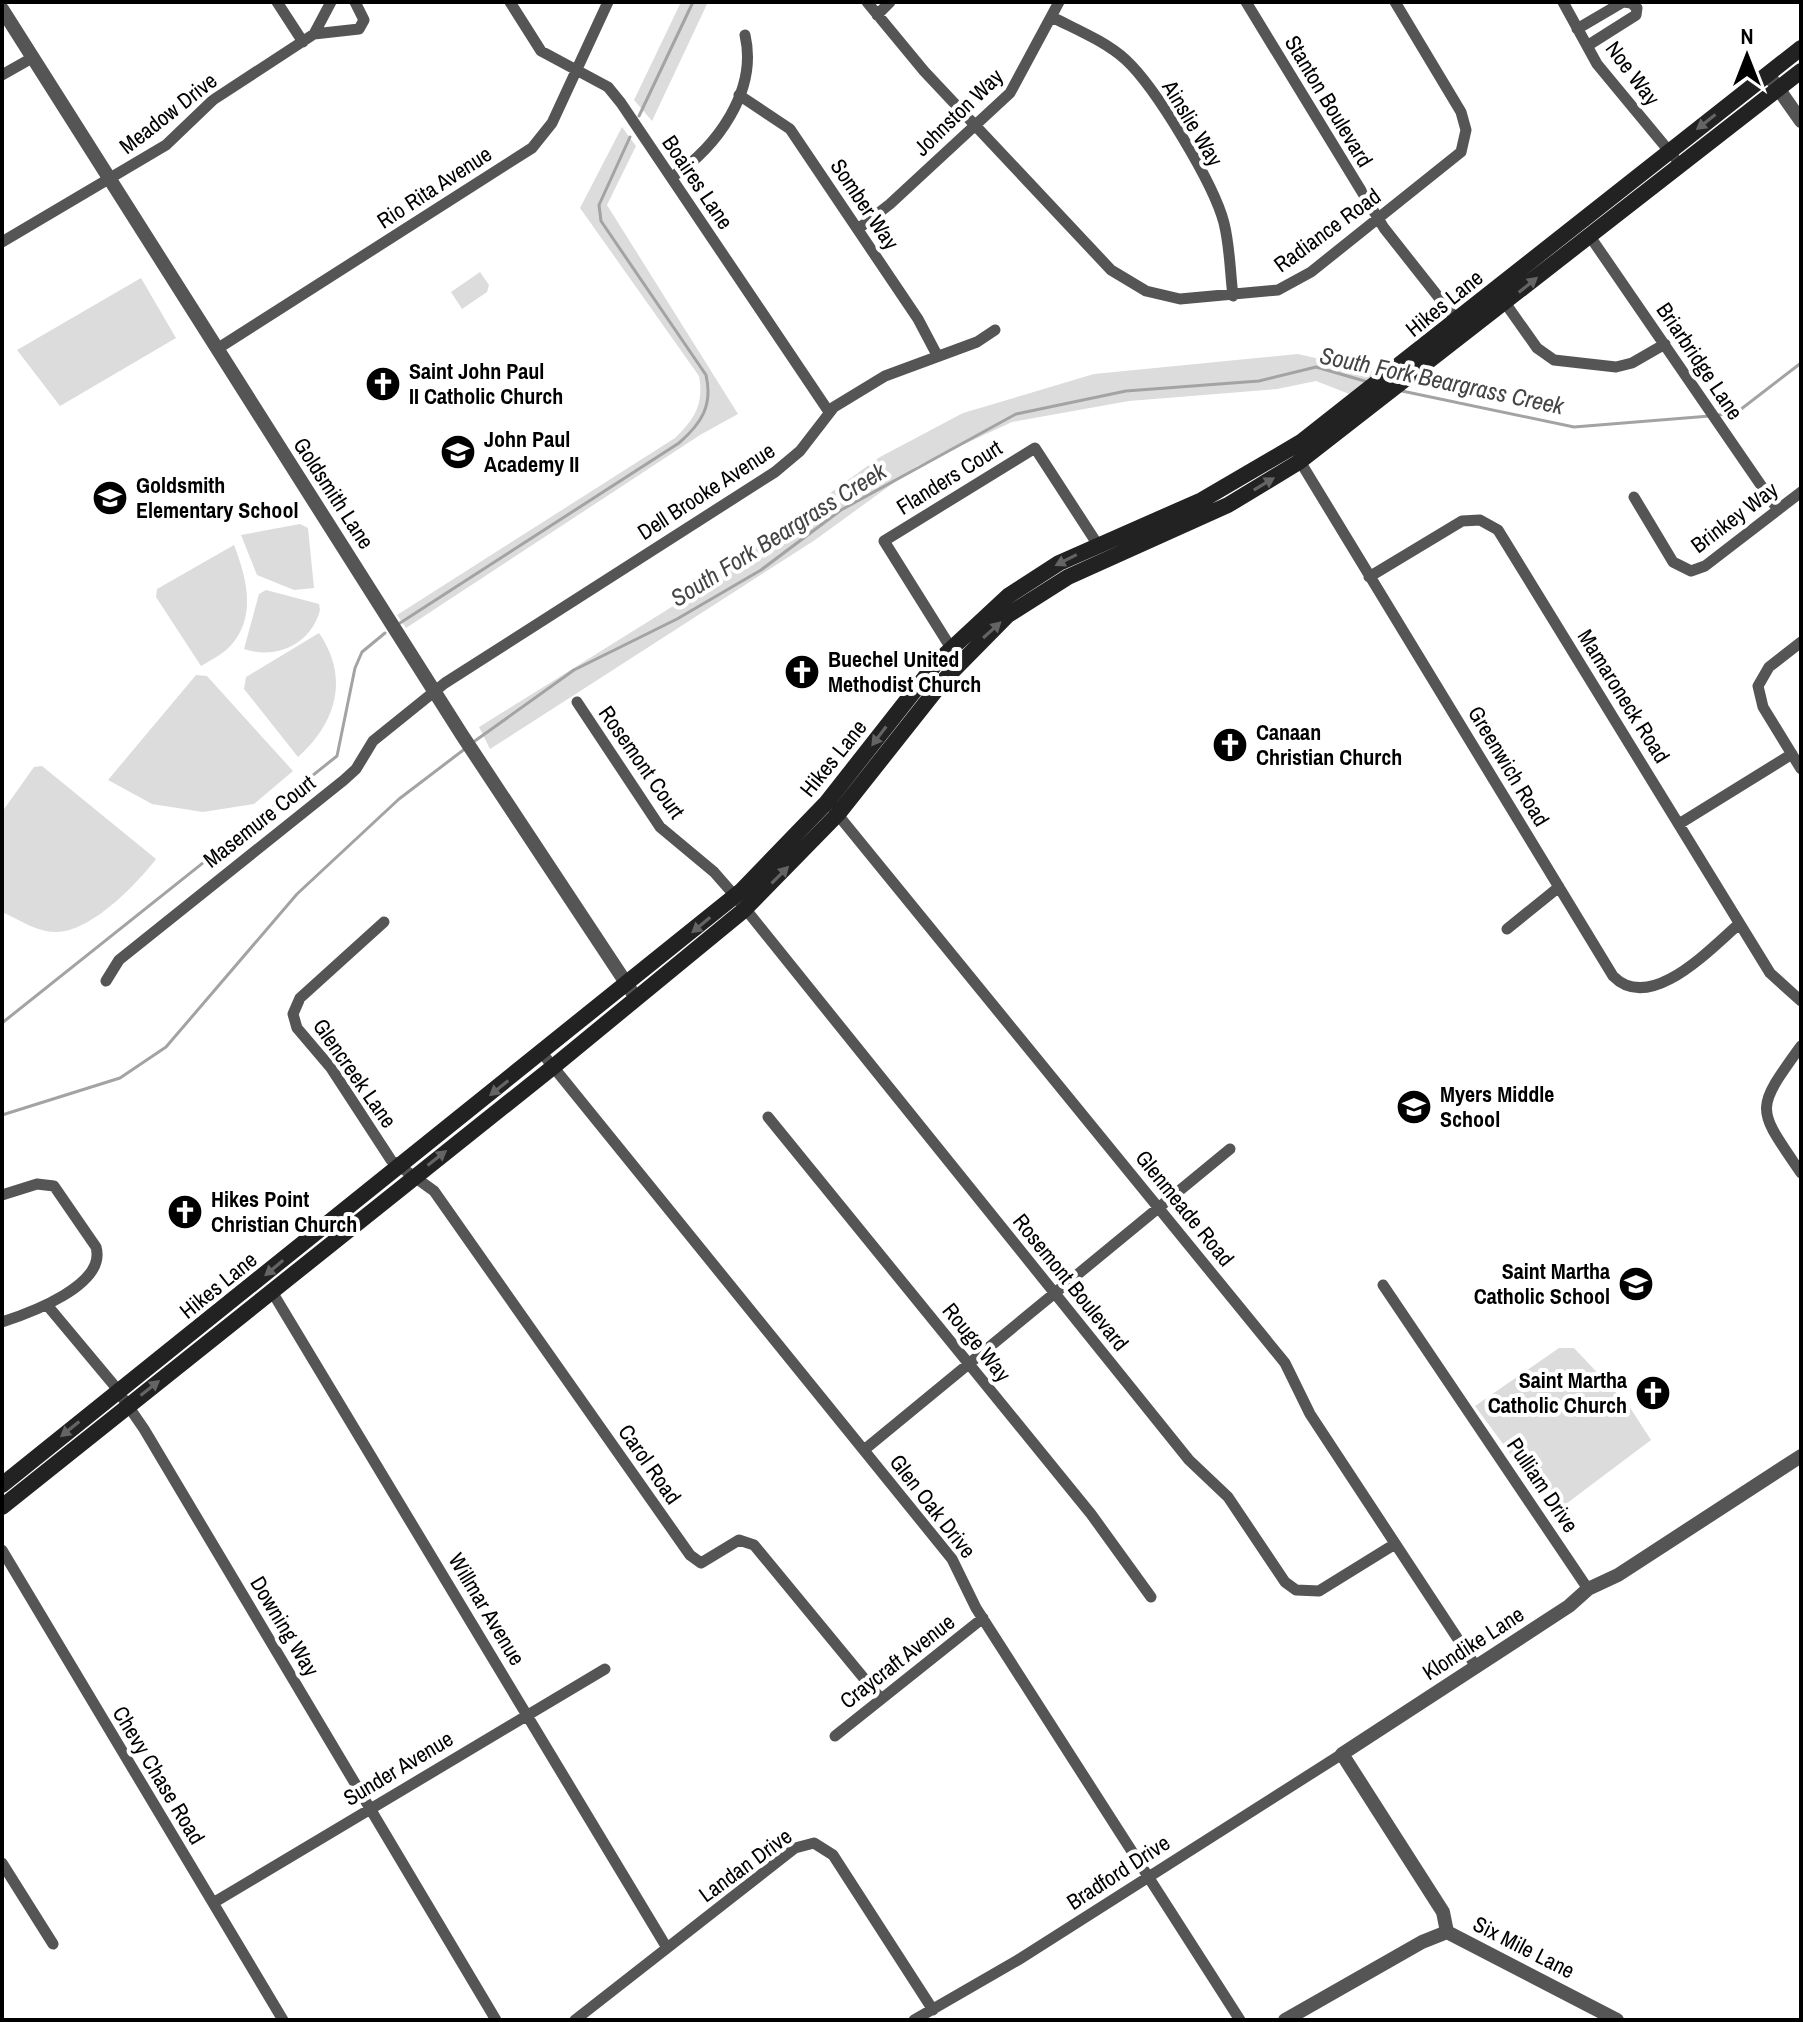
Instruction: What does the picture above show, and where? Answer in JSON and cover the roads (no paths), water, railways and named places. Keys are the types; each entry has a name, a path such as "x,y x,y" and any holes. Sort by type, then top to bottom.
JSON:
{"main road":[{"name":"Hikes Lane","path":"1500,297 1589,235 1801,48"},
{"name":"Hikes Lane","path":"2,1507 122,1398 548,1060 739,903 833,808 944,680 1008,615 1068,577 1228,505 1296,454 1384,379 1462,327 1674,157 1779,89 1801,71"},
{"name":"Hikes Lane","path":"833,808 913,690 983,617 1034,578 1098,545 1202,500 1296,454 1382,401 1462,327"},
{"name":"Hikes Lane","path":"2,1485 271,1290 407,1171"}],"street":[{"path":"277,2 303,42"},
{"name":"Meadow Drive","path":"2,242 166,145 213,100 314,34 331,2"},
{"name":"Meadow Drive","path":"314,34 359,29 364,20 355,2"},
{"name":"Boaires Lane","path":"510,2 541,51 612,91 829,412"},
{"name":"Rio Rita Avenue","path":"217,349 532,148 552,123 608,2"},
{"name":"Radiance Road","path":"867,2 1097,257 1123,279 1146,291 1180,299 1278,290 1298,281 1456,158 1466,130 1461,112 1395,2"},
{"path":"877,15 890,2"},
{"name":"Johnston Way","path":"858,229 976,126 1017,85 1059,2"},
{"name":"Stanton Boulevard","path":"1246,2 1379,219 1462,327"},
{"name":"Noe Way","path":"1563,2 1597,64 1674,157"},
{"path":"1577,29 1623,2 1637,8 1636,15 1587,46"},
{"name":"Goldsmith Lane","path":"2,9 462,735 631,991"},
{"name":"Ainslie Way","path":"1052,17 1112,49 1143,78 1156,98 1219,207 1226,234 1233,296"},
{"path":"672,177 702,156 715,141 739,95 749,68 745,35"},
{"path":"2,75 32,58"},
{"path":"1768,74 1801,121"},
{"name":"Somber Way","path":"739,95 790,129 858,229 937,355"},
{"name":"Briarbridge Lane","path":"1589,235 1778,510"},
{"path":"1500,297 1540,351 1564,362 1624,365 1665,344"},
{"name":"Dell Brooke Avenue","path":"435,690 775,472 800,451 829,412 885,376 977,342 995,330"},
{"name":"Flanders Court","path":"951,648 884,541 1035,448 1098,545"},
{"name":"Greenwich Road","path":"1296,454 1613,976 1633,989 1660,986 1739,924"},
{"name":"Brinkey Way","path":"1634,497 1673,562 1691,571 1705,566 1801,492"},
{"name":"Mamaroneck Road","path":"1369,577 1462,521 1480,520 1493,526 1504,539 1770,973 1801,1001"},
{"path":"1801,642 1769,667 1758,686 1763,707 1801,769"},
{"name":"Masemure Court","path":"106,981 119,960 344,780 356,769 373,741 435,690"},
{"name":"Rosemont Court","path":"577,702 660,827 714,872 739,903"},
{"path":"1679,824 1792,754"},
{"name":"Glenmeade Road","path":"833,808 1293,1374 1310,1414 1475,1665"},
{"path":"1507,929 1559,887"},
{"name":"Rosemont Boulevard","path":"739,903 1189,1460 1228,1497 1290,1587 1302,1592 1319,1591 1395,1544"},
{"name":"Glencreek Lane","path":"384,922 300,998 293,1014 297,1028 331,1068 391,1160 407,1171"},
{"path":"1801,1046 1768,1093 1764,1109 1773,1132 1801,1173"},
{"name":"Glen Oak Drive","path":"548,1060 952,1559 983,1618 1240,2020"},
{"name":"Rouge Way","path":"768,1117 1091,1514 1151,1597"},
{"path":"864,1450 1160,1210 1230,1149"},
{"name":"Carol Road","path":"407,1171 434,1191 690,1555 701,1563 739,1540 754,1545 881,1699"},
{"path":"2,1195 37,1184 54,1186 96,1247 98,1262 90,1274 47,1305 2,1322"},
{"name":"Pulliam Drive","path":"1383,1285 1588,1589"},
{"name":"Willmar Avenue","path":"271,1290 667,1948"},
{"name":"Downing Way","path":"47,1305 122,1398 496,2020"},
{"name":"Klondike Lane","path":"1342,1754 1569,1606 1588,1589 1618,1575 1801,1456"},
{"name":"Chevy Chase Road","path":"2,1550 283,2020"},
{"name":"Craycraft Avenue","path":"835,1736 983,1618"},
{"name":"Sunder Avenue","path":"213,1903 605,1669"},
{"path":"1342,1754 1443,1912 1447,1932"},
{"name":"Bradford Drive","path":"914,2020 1018,1960 1342,1754"},
{"name":"Landan Drive","path":"575,2020 795,1848 814,1843 833,1855 933,2010"},
{"path":"2,1863 53,1944"},
{"name":"Six Mile Lane","path":"1285,2020 1422,1942 1447,1932 1616,2020"}],"waterway":[{"path":"639,116 693,2"},
{"path":"400,623 679,443 704,413 708,395 706,375 601,221 599,205 630,137"},
{"name":"South Fork Beargrass Creek","path":"1718,415 1736,413 1801,363"},
{"name":"South Fork Beargrass Creek","path":"472,743 574,670 677,619 761,570 841,510 1016,414 1126,391 1259,381 1316,367 1368,382"},
{"name":"South Fork Beargrass Creek","path":"1402,391 1574,427 1710,416"},
{"path":"2,1023 337,756 355,668 362,652 385,633"},
{"name":"South Fork Beargrass Creek","path":"2,1115 120,1078 166,1047 297,894 399,799 466,748"}],"place":[{"name":"Saint John Paul II Catholic Church","path":"383,384"},
{"name":"John Paul Academy II","path":"458,452"},
{"name":"Goldsmith Elementary School","path":"110,498"},
{"name":"Buechel United Methodist Church","path":"802,672"},
{"name":"Canaan Christian Church","path":"1230,745"},
{"name":"Myers Middle School","path":"1414,1107"},
{"name":"Hikes Point Christian Church","path":"185,1212"},
{"name":"Saint Martha Catholic School","path":"1636,1284"},
{"name":"Saint Martha Catholic Church","path":"1653,1393"}]}
